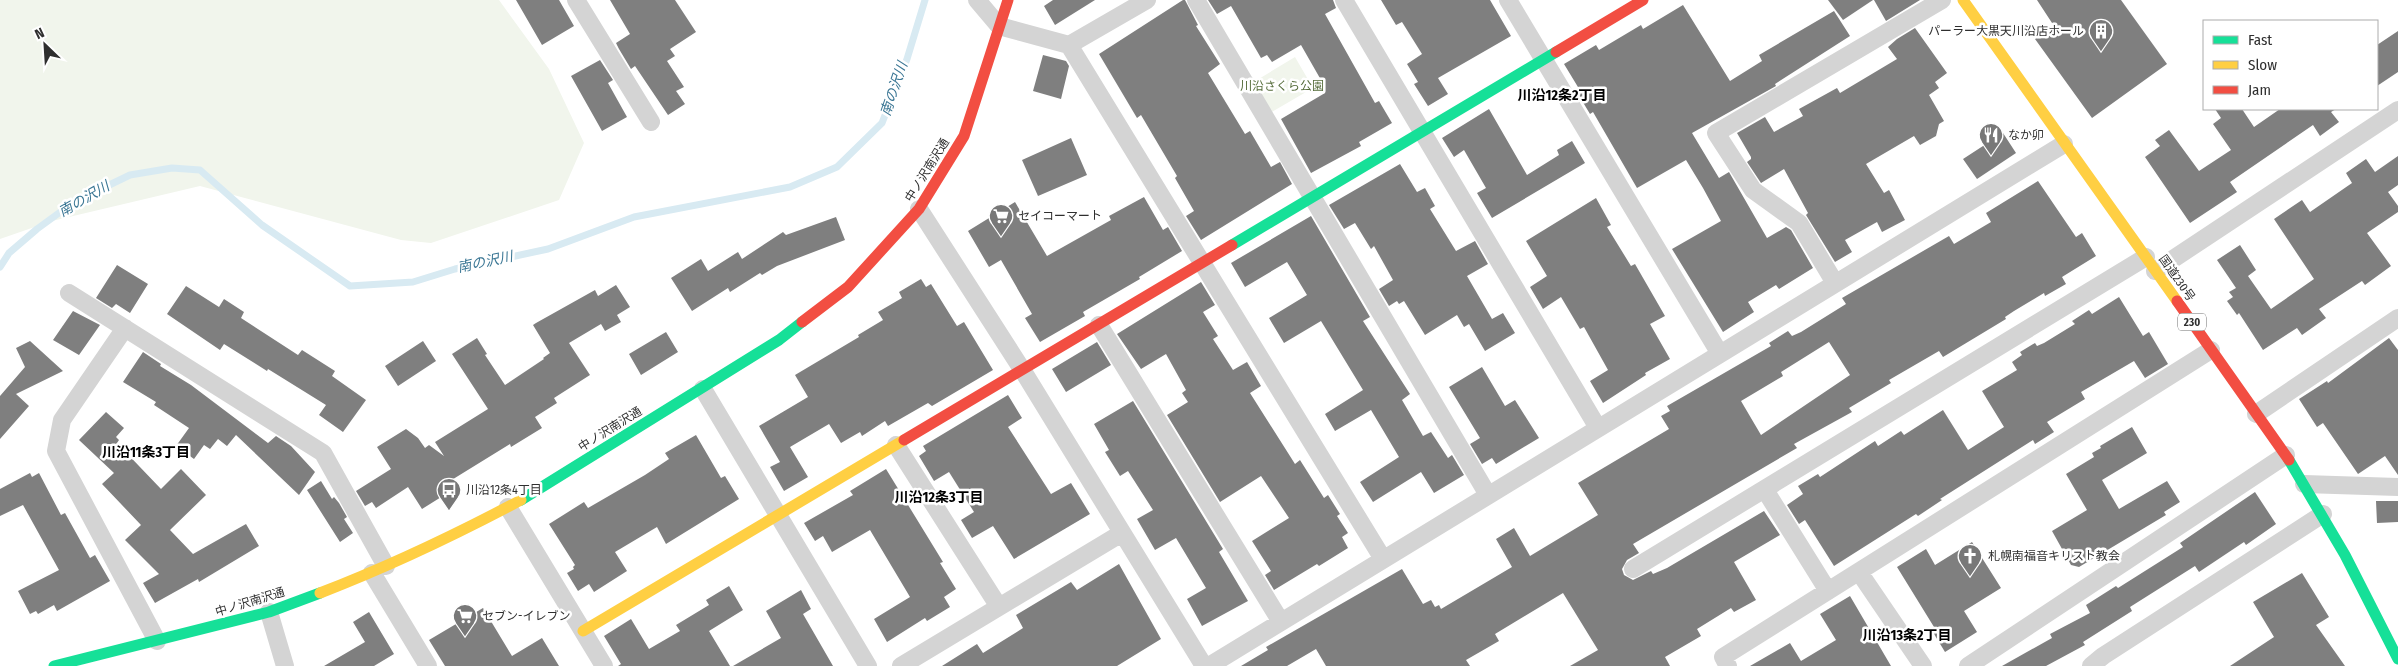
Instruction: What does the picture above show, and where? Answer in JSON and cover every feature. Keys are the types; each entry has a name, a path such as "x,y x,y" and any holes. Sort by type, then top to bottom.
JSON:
{"main road":[{"name":"中ノ沢南沢通","path":"54,666 270,612 379,570 444,541 508,507 703,390 779,340 848,287 919,209 964,136 1008,0"},
{"path":"583,631 777,514 1023,371 1643,0"},
{"name":"国道230号","path":"1963,0 2286,455 2323,514 2378,616 2398,659"}],"street":[{"path":"576,0 651,122"},
{"path":"978,0 999,26 1070,45 1383,560"},
{"path":"1070,45 1147,0"},
{"path":"1196,0 1488,495"},
{"path":"1344,0 1598,428"},
{"path":"1508,0 1720,354"},
{"path":"1835,284 1799,223 1753,190 1716,133 1942,0"},
{"path":"1634,569 2150,264 2398,110"},
{"path":"1209,666 2064,144"},
{"path":"919,209 1023,371 1204,666"},
{"path":"69,293 322,453 428,666"},
{"path":"2256,414 2396,323"},
{"path":"1100,325 1281,622"},
{"path":"125,328 62,420 56,451 158,641"},
{"path":"1728,666 1723,656 2212,350"},
{"path":"703,390 868,666"},
{"path":"896,445 999,607"},
{"path":"1968,666 2286,455"},
{"path":"2304,484 2398,486"},
{"path":"1765,490 1828,591"},
{"path":"508,507 604,666"},
{"path":"2091,666 2103,656 2323,514"},
{"path":"901,666 1122,533"},
{"path":"1859,572 1923,666"},
{"path":"270,612 285,666"}],"green space":[{"path":"0,0 499,0 549,69 584,143 559,200 431,243 401,240 200,186 52,221 0,239"},
{"name":"川沿さくら公園","path":"1295,57 1313,88 1270,113 1252,83"}],"building":[{"path":"516,0 559,0 574,26 542,45"},
{"path":"610,0 675,0 696,32 670,49 675,56 667,61 684,87 676,91 685,104 668,115 635,66 631,69 619,49 616,43 630,34"},
{"path":"1053,0 1095,0 1055,25 1044,6"},
{"path":"1185,0 1198,25 1196,26 1220,64 1208,73 1245,134 1250,131 1271,167 1280,162 1292,184 1201,240 1186,216 1194,211 1175,178 1177,176 1141,115 1137,118 1099,54"},
{"path":"1208,0 1333,0 1336,8 1325,14 1375,103 1379,101 1392,123 1359,142 1361,146 1311,173 1281,119 1325,93 1322,88 1325,87 1301,45 1272,62 1267,55 1261,58 1231,6 1217,14"},
{"path":"1381,0 1490,0 1511,36 1438,78 1448,94 1428,106 1414,84 1418,82 1407,64 1422,54 1402,22 1396,25"},
{"path":"1828,0 1873,0 1843,20"},
{"path":"1874,0 1920,0 1886,21"},
{"name":"パーラー大黒天川沿店ホール","path":"2037,0 2121,0 2167,64 2092,118 2035,39 2054,26"},
{"path":"1683,5 1730,81 1762,61 1759,55 1834,11 1850,36 1775,84 1776,86 1692,133 1719,178 1729,172 1767,238 1786,227 1791,230 1813,268 1779,289 1776,285 1748,302 1754,312 1723,332 1672,249 1721,221 1703,188 1686,160 1637,188 1593,112 1590,114 1578,94 1581,92 1564,64 1596,45 1599,50 1641,25 1643,29"},
{"path":"1915,28 1947,73 1935,82 1939,88 1929,95 1944,121 1939,124 1936,136 1920,145 1914,136 1866,164 1884,193 1889,190 1905,220 1882,232 1877,222 1845,240 1852,252 1835,262 1806,215 1808,213 1784,169 1761,183 1747,162 1751,157 1737,133 1765,117 1774,132 1803,116 1799,109 1837,88 1840,93 1897,59 1888,47"},
{"path":"2398,31 2398,72 2378,85 2378,44"},
{"path":"1043,55 1066,61 1069,66 1061,99 1033,91"},
{"path":"600,60 613,80 608,83 627,117 602,131 571,76"},
{"path":"1489,109 1527,175 1559,155 1557,150 1572,141 1585,163 1492,218 1477,193 1486,188 1464,150 1454,157 1442,138"},
{"path":"2216,110 2243,110 2254,127 2279,110 2334,110 2331,112 2339,122 2320,136 2313,125 2230,182 2237,192 2190,223 2145,157 2160,146 2155,140 2169,130 2199,171 2231,150 2213,124 2221,118"},
{"path":"2003,133 2016,153 1977,179 1963,159"},
{"path":"1071,138 1087,175 1038,196 1022,160"},
{"path":"2398,156 2398,185 2388,192 2398,206 2398,212 2367,233 2391,266 2365,285 2362,281 2319,309 2326,318 2302,335 2297,328 2263,350 2239,313 2237,315 2227,301 2233,297 2229,292 2236,288 2217,260 2240,245 2256,270 2248,276 2271,309 2314,279 2274,219 2302,200 2310,212 2352,183 2346,173 2366,159 2375,172"},
{"path":"1400,164 1417,192 1425,188 1435,206 1430,209 1456,251 1475,241 1488,264 1467,276 1492,319 1503,313 1515,333 1485,351 1469,324 1464,327 1457,315 1425,335 1404,301 1399,304 1397,301 1389,306 1379,289 1393,280 1374,246 1371,249 1355,223 1344,229 1329,205"},
{"path":"2038,181 2076,237 2082,233 2096,256 2062,277 2066,284 2045,296 2044,293 2005,317 2006,319 1943,357 1939,351 1889,380 1891,383 1849,408 1852,412 1794,444 1797,448 1633,544 1639,553 1627,560 1622,569 1624,575 1633,580 1651,571 1653,574 1667,568 1764,511 1780,535 1734,562 1756,600 1734,612 1731,608 1697,629 1701,636 1665,657 1670,666 1570,666 1598,650 1563,593 1495,634 1499,641 1466,660 1470,666 1326,666 1316,649 1287,666 1241,666 1268,650 1266,647 1402,569 1423,604 1431,600 1435,607 1439,605 1441,609 1512,567 1496,539 1514,528 1530,556 1598,515 1578,483 1669,429 1661,416 1670,411 1667,406 1771,346 1769,343 1788,331 1792,336 1801,332 1846,304 1842,298 1949,236 1954,244 1991,222 1986,213","holes":["1829,342 1850,375 1761,435 1741,401 1783,376 1781,372"]},
{"path":"1144,197 1163,230 1168,227 1182,251 1139,277 1140,279 1083,312 1085,316 1040,342 1025,318 1032,314 1001,260 989,267 968,231 1015,202 1047,256 1111,220 1109,216"},
{"path":"1596,198 1611,225 1607,227 1631,266 1635,264 1665,316 1650,324 1670,359 1645,373 1646,375 1603,403 1590,381 1608,370 1584,327 1580,329 1561,297 1543,309 1530,287 1547,276 1526,241"},
{"path":"1311,216 1370,317 1363,321 1410,394 1402,400 1423,436 1431,432 1448,458 1452,455 1464,475 1434,493 1421,472 1373,502 1360,482 1399,457 1371,410 1335,431 1325,414 1363,390 1321,321 1284,343 1269,318 1307,295 1287,262 1245,287 1231,263"},
{"path":"836,217 845,240 777,266 762,275 760,273 730,292 728,288 692,311 671,278 701,259 708,271 738,252 742,259 783,232 786,235"},
{"path":"117,265 148,284 130,313 116,304 112,308 96,298"},
{"path":"921,279 926,287 931,284 957,326 964,322 993,370 932,406 928,403 888,426 885,421 862,436 860,432 841,443 829,424 790,447 808,477 784,491 770,467 780,462 759,426 808,397 795,375 859,337 858,335 883,320 878,312 902,298 899,292"},
{"path":"1201,282 1215,305 1203,312 1218,336 1213,339 1233,370 1247,362 1261,386 1250,393 1295,464 1300,460 1324,498 1328,495 1340,514 1337,516 1348,533 1342,537 1348,548 1274,590 1265,575 1271,571 1252,541 1289,518 1261,476 1220,502 1167,415 1188,402 1182,393 1186,390 1166,354 1141,369 1117,334"},
{"path":"616,285 630,307 617,315 621,322 605,331 601,324 569,343 590,375 554,398 557,403 535,417 542,428 511,447 510,444 450,481 454,489 422,509 408,487 376,508 372,502 365,506 356,491 391,469 377,447 406,429 418,438 425,448 429,445 444,456 435,442 488,409 452,354 477,338 487,354 485,355 505,385 550,353 533,325 595,290 598,296"},
{"path":"186,286 219,307 224,299 244,312 241,318 298,355 302,350 335,371 332,376 366,400 343,432 319,415 326,405 224,344 220,350 167,314"},
{"path":"2119,297 2143,336 2149,332 2168,364 2145,378 2134,361 2081,392 2085,399 2047,422 2054,432 2035,444 2033,440 1940,499 1942,500 1918,516 1916,514 1834,566 1805,520 1799,524 1787,505 1803,494 1798,486 1818,474 1820,477 1875,441 1878,446 1901,431 1904,435 1943,410 1968,450 2004,427 1982,391 2017,370 2012,362 2022,355 2020,352 2035,343 2037,346 2044,343 2075,324 2072,321 2089,310 2092,314"},
{"path":"73,311 100,325 79,355 53,340"},
{"path":"666,332 678,352 641,375 629,354"},
{"path":"2389,338 2398,350 2398,475 2385,456 2358,474 2323,423 2317,427 2299,399 2327,381 2328,383"},
{"path":"30,341 63,371 16,394 29,406 0,439 0,396 25,367 16,348"},
{"path":"423,341 436,361 398,386 385,366"},
{"path":"1097,342 1111,365 1066,392 1052,369"},
{"path":"143,352 161,364 160,366 191,385 268,443 276,436 291,446 315,472 299,495 236,435 227,446 218,439 210,449 204,445 194,459 176,446 189,428 154,405 156,402 123,382"},
{"path":"1482,367 1505,406 1515,400 1539,438 1496,464 1492,458 1482,464 1470,444 1480,438 1449,387"},
{"path":"1008,395 1022,418 1008,427 1051,494 1071,483 1090,514 1014,559 993,526 972,538 961,520 974,512 949,472 934,481 919,456 926,451 923,446"},
{"path":"1133,401 1223,549 1219,552 1248,601 1202,626 1187,599 1206,588 1176,538 1155,550 1137,519 1153,510 1128,471 1120,476 1105,452 1109,450 1094,424"},
{"path":"106,412 124,428 116,437 119,440 117,443 161,489 181,469 206,495 170,530 193,554 246,524 259,546 199,582 198,579 155,603 143,583 159,574 125,540 141,525 102,484 114,473 79,440"},
{"path":"2132,427 2147,453 2102,480 2119,509 2167,481 2180,502 2164,512 2166,515 2079,567 2071,565 2052,531 2087,510 2066,474 2094,457 2092,453 2101,448 2100,446"},
{"path":"696,435 721,478 725,476 739,499 666,544 657,527 615,552 627,571 594,592 589,584 578,591 567,573 574,569 575,565 549,524 584,502 588,508 645,475 669,459 665,453"},
{"path":"886,469 943,562 940,563 956,589 944,597 950,607 927,621 925,618 887,642 874,619 910,597 870,530 832,552 823,536 815,541 804,523 853,495 850,491"},
{"path":"30,473 32,477 39,473 61,515 65,513 90,558 95,555 110,581 57,611 54,605 38,614 36,611 30,614 18,591 59,570 23,505 0,516 0,489"},
{"path":"321,481 332,499 334,497 339,503 347,517 344,519 353,533 340,542 307,490"},
{"path":"2255,492 2276,524 2246,545 2244,542 2199,572 2195,566 2130,607 2132,611 2083,642 2085,645 2046,666 2002,666 2052,638 2050,634 2090,613 2086,605 2116,586 2118,588 2183,547 2180,543"},
{"path":"2376,501 2398,501 2398,522 2377,523"},
{"path":"1972,542 2001,588 1964,611 1977,632 1945,652 1931,629 1934,627 1897,567 1926,549 1935,565"},
{"path":"1119,564 1161,639 1117,666 942,666 977,644 983,653 1023,628 1016,615 1071,582 1077,590"},
{"path":"2302,573 2329,617 2316,625 2345,666 2230,666 2274,637 2253,602"},
{"path":"729,586 743,610 709,631 730,666 618,666 621,664 604,636 631,619 649,649 680,631 676,625 709,605 706,600"},
{"path":"801,590 811,609 803,614 833,666 733,666 781,638 766,611"},
{"path":"1850,596 1891,666 1750,666 1790,643 1801,661 1836,640 1820,614"},
{"path":"483,608 512,656 542,638 559,666 445,666 429,640"},
{"path":"369,612 394,654 374,666 324,666 365,642 353,622"}],"waterway":[{"name":"南の沢川","path":"0,267 9,253 37,229 74,202 130,175 172,168 200,170 262,225 350,286 413,282 455,269 548,249 634,217 790,187 837,167 882,123 907,59 925,0"}],"traffic: fast":[{"path":"1232,245 1556,52"},
{"path":"521,500 779,340 802,322"},
{"path":"2289,460 2345,555 2398,659"},
{"path":"54,666 269,612 320,593"}],"traffic: slow":[{"path":"1963,0 2177,301"},
{"path":"583,631 904,440"},
{"path":"320,593 422,550 521,500"}],"traffic: jam":[{"path":"802,322 848,287 919,209 964,136 1008,0"},
{"path":"1556,52 1643,0"},
{"path":"904,440 1232,245"},
{"path":"2177,301 2289,460"}],"place":[{"name":"パーラー大黒天川沿店ホール","path":"2101,52"},
{"name":"なか卯","path":"1991,156"},
{"name":"セイコーマート","path":"1001,237"},
{"name":"川沿12条4丁目","path":"449,511"},
{"name":"札幌南福音キリスト教会","path":"1970,577"},
{"name":"セブン-イレブン","path":"465,637"}],"district":[{"name":"川沿12条2丁目","path":"1562,95"},
{"name":"川沿11条3丁目","path":"146,452"},
{"name":"川沿12条3丁目","path":"939,497"},
{"name":"川沿13条2丁目","path":"1907,635"}]}
